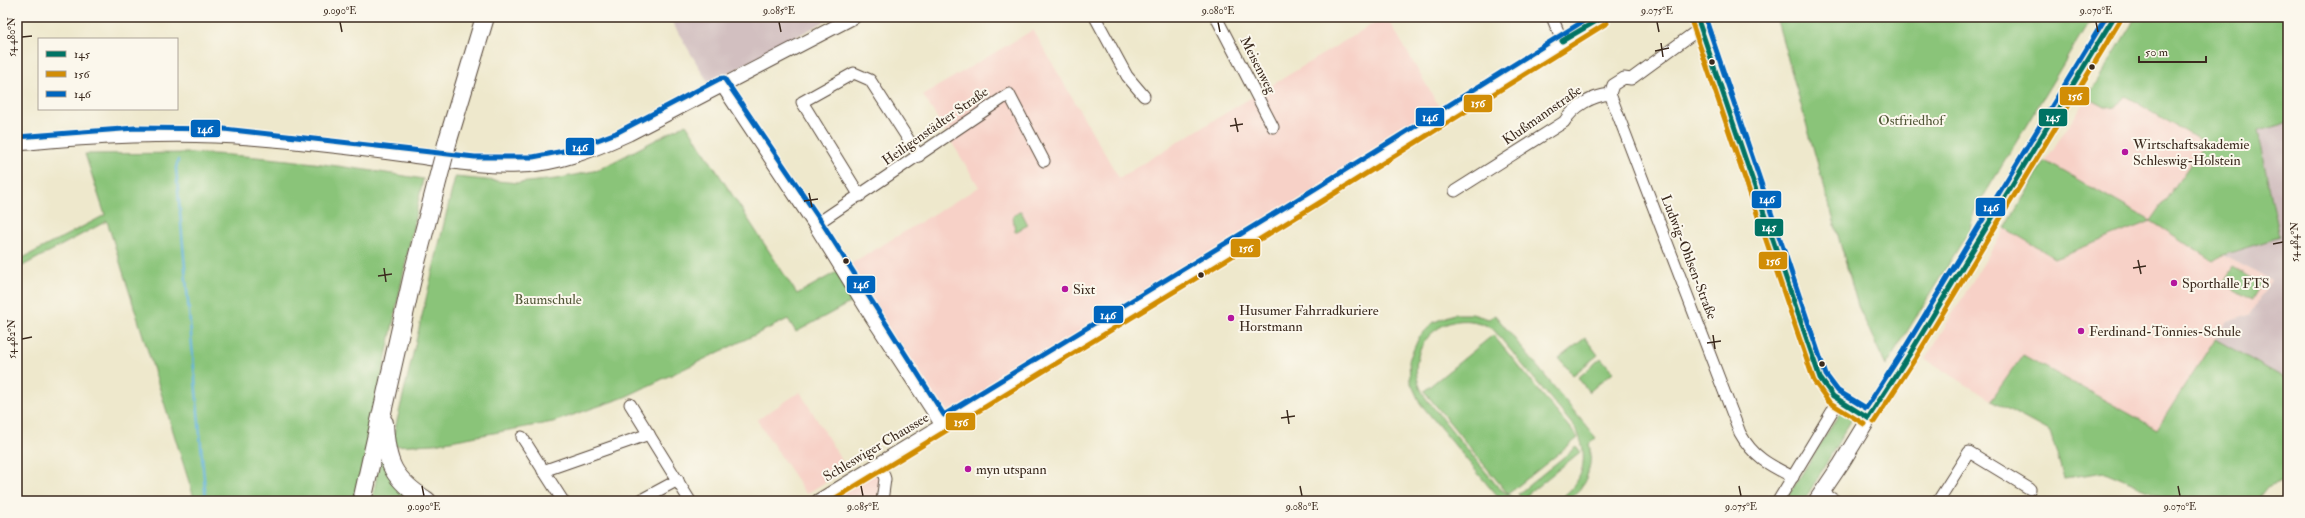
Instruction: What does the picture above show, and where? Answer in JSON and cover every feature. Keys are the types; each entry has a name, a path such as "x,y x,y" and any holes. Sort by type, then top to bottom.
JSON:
{"highway":[{"path":"362,501 384,398 436,186 448,140 485,17"},
{"path":"384,398 386,446 393,471 406,488 427,501"}],"main road":[{"path":"1819,496 1841,464 1868,418 1909,354 2114,17"}],"street":[{"path":"17,144 143,134 190,134 251,138 470,164 519,166 554,161 593,151 629,134 854,17"},
{"path":"1096,17 1127,76 1144,96"},
{"name":"Meisenweg","path":"1216,17 1273,127"},
{"path":"1552,17 1562,41"},
{"name":"Schleswiger Chaussee","path":"818,501 1312,199 1562,41 1603,17"},
{"path":"1696,17 1702,27 1820,378 1828,392 1868,418"},
{"path":"1610,94 1613,85 1624,78 1631,79 1702,27"},
{"path":"860,196 802,102 854,73 870,80 920,156"},
{"path":"722,85 815,225 873,319 942,425"},
{"name":"Heiligenstädter Straße","path":"815,225 920,156 1009,94 1044,161"},
{"name":"Klußmannstraße","path":"1455,191 1564,122 1571,112 1598,95 1610,94"},
{"name":"Ludwig-Ohlsen-Straße","path":"1610,94 1740,433 1748,449 1766,463 1793,477"},
{"path":"1778,501 1839,400"},
{"path":"630,404 690,501"},
{"path":"543,471 648,434"},
{"path":"522,437 563,501"},
{"path":"1938,501 1969,452 2030,489"},
{"path":"880,463 885,479 882,501"},
{"path":"639,501 678,480"},
{"path":"1819,496 1836,501"}],"shaded area":[{"path":"669,17 833,17 709,84"},
{"path":"1384,17 1387,17 1442,112 942,422 844,268 979,187 923,95 1033,30 1119,178"},
{"name":"Ferdinand-Tönnies-Schule","path":"2124,96 2205,143 2223,255 2271,280 2251,314 2227,322 2157,429 2023,355 1991,400 1925,359 2005,228 2055,258 2150,221 2045,161 2087,98 2106,108 2116,107"},
{"path":"2288,123 2288,380 2215,339 2227,322 2251,314 2271,280 2223,255 2280,236 2257,131"},
{"path":"800,392 847,469 806,494 757,420"},
{"path":"878,471 881,479 877,501 831,501"}],"green space":[{"name":"Ostfriedhof","path":"1776,17 2097,17 2085,28 1974,212 1970,229 1886,366 1858,306"},
{"path":"2136,17 2288,17 2288,123 2257,131 2280,237 2223,255 2214,261 2151,221 2205,143 2125,96 2116,107 2106,108 2087,98"},
{"name":"Baumschule","path":"686,124 797,294 840,270 857,299 796,332 788,319 625,397 553,422 434,444 391,446 455,177 518,183 556,179 598,170"},
{"path":"192,153 250,156 308,162 423,179 356,501 195,501 107,221 17,269 17,261 105,215 85,154"},
{"path":"2045,161 2151,221 2055,258 2005,228"},
{"path":"1021,211 1028,225 1015,232 1013,216"},
{"path":"2233,267 2262,284 2252,300 2223,283"},
{"path":"1454,314 1472,314 1489,319 1495,315 1596,438 1589,444 1589,468 1584,483 1568,501 1555,501 1565,495 1573,487 1582,469 1583,449 1580,438 1575,428 1493,329 1474,322 1457,321 1441,326 1429,336 1420,350 1416,366 1419,383 1428,401 1498,487 1516,501 1503,501 1495,494 1420,403 1410,381 1409,360 1419,337 1434,322"},
{"path":"1493,335 1578,438 1508,494 1424,391"},
{"path":"1585,338 1598,355 1573,375 1559,358"},
{"path":"2215,339 2288,380 2288,478 2267,487 2256,501 2175,501 2105,472 2064,478 2050,432 1991,400 2023,355 2157,429"},
{"path":"1601,358 1613,372 1589,392 1578,378"},
{"path":"1841,411 1852,419 1804,501 1785,501"},
{"path":"1576,447 1580,452 1522,499 1518,494"},
{"path":"381,455 416,501 372,501"}],"waterway":[{"path":"178,160 176,168 206,501"}],"transit line":[{"name":"146","path":"17,137 135,128 224,129 475,157 533,157 574,149 616,133 719,79 724,78 821,221 944,415 1308,193 1590,17"},
{"name":"145","path":"1562,41 1603,17"},
{"name":"145","path":"1697,17 1820,378 1833,396 1868,418"},
{"name":"146","path":"1705,17 1826,375 1838,391 1866,408 1903,351 2106,17"},
{"name":"145","path":"1868,418 1909,355 2114,17"},
{"name":"156","path":"1691,20 1814,381 1829,402 1864,424"},
{"name":"156","path":"1874,422 1915,359 2120,21"},
{"name":"156","path":"831,501 1316,205 1607,23"}],"place":[{"name":"Wirtschaftsakademie Schleswig-Holstein","path":"2125,152"},
{"name":"Sporthalle FTS","path":"2174,283"},
{"name":"Sixt","path":"1065,289"},
{"name":"Husumer Fahrradkuriere Horstmann","path":"1231,318"},
{"name":"Ferdinand-Tönnies-Schule","path":"2081,331"},
{"name":"myn utspann","path":"968,469"}]}
